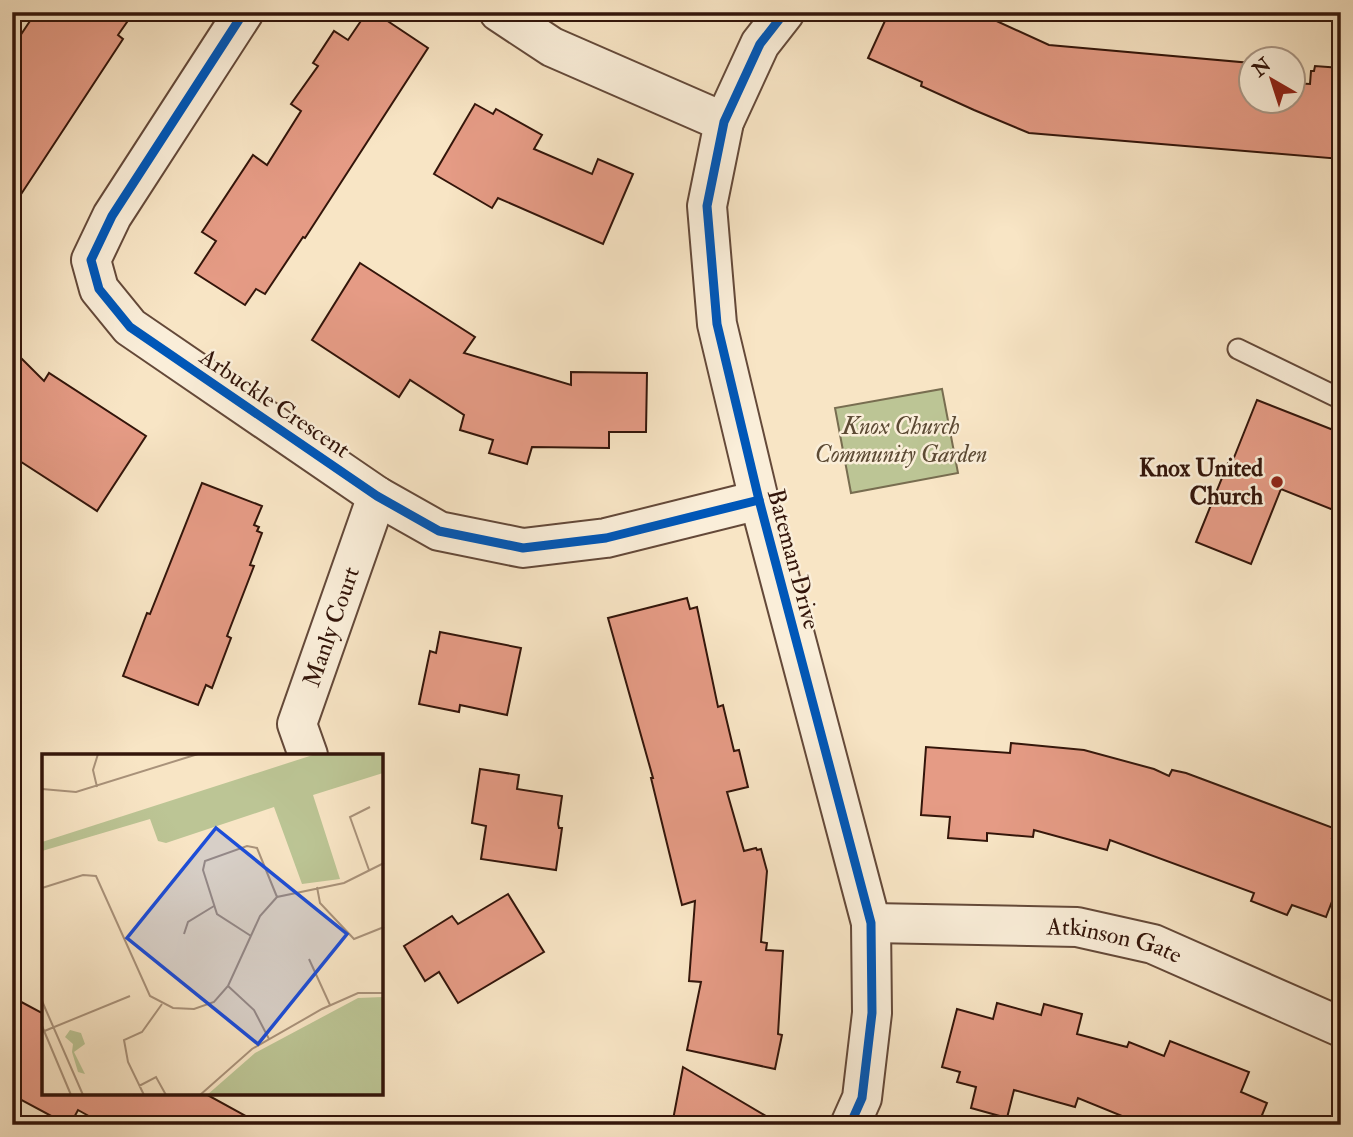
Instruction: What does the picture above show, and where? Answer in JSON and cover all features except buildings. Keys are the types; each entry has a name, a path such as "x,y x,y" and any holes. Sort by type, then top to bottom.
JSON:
{"street":[{"name":"Arbuckle Crescent","path":"244,12 112,216 91,260 99,289 131,327 377,496 439,531 523,548 606,538 759,500"},
{"path":"499,12 552,47 724,122"},
{"name":"Bateman Drive","path":"785,12 760,44 724,122 707,206 717,324 759,500 871,923 872,1013 862,1098 850,1125"},
{"name":"Manly Court","path":"309,754 297,724 377,496"},
{"name":"Atkinson Gate","path":"871,923 1077,928 1153,944 1341,1027"}],"lane":[{"path":"1238,349 1341,400"}],"green space":[{"name":"Knox Church Community Garden","path":"942,389 958,473 851,493 835,408"}],"cycle path":[{"path":"244,12 112,216 91,260 99,289 130,327 377,496 439,531 523,548 606,538 759,500"},
{"path":"785,12 760,44 724,122 707,206 717,324 759,500 871,923 872,1013 862,1098 850,1125"}],"place":[{"name":"Knox United Church","path":"1277,482"}]}
